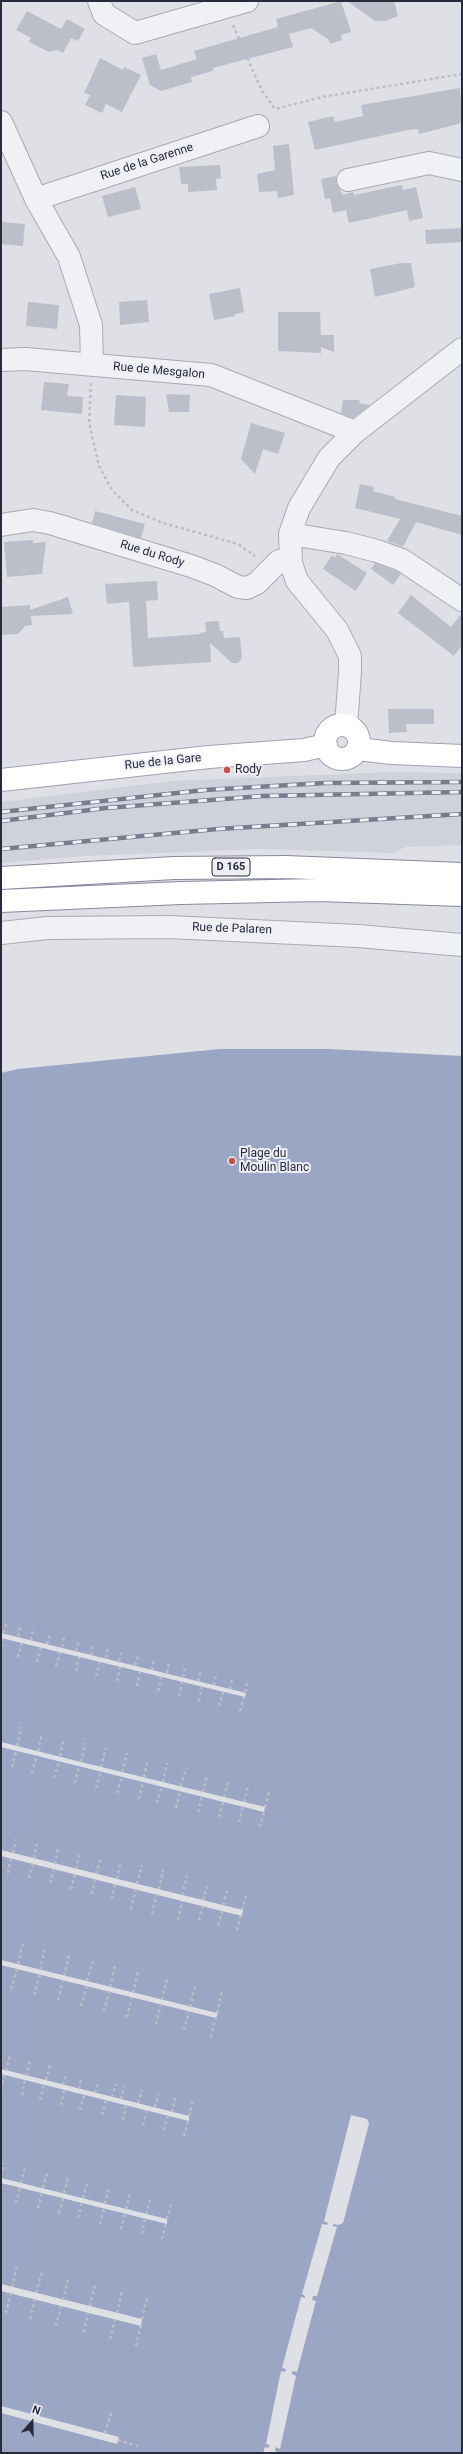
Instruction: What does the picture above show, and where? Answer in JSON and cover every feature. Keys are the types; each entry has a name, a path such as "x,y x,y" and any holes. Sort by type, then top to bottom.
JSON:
{"main road":[{"path":"337,725 346,725 352,728 357,734 359,741 358,749 354,756 337,758 329,752 326,745 326,736 330,729 337,725"},
{"name":"Rue de la Gare","path":"1,780 209,757 304,750 326,745"},
{"path":"358,749 392,754 462,756"},
{"name":"D 165","path":"1,878 174,868 286,867 462,874"},
{"name":"D 165","path":"1,901 150,894 318,890 462,895"}],"street":[{"path":"100,1 104,14 135,33 237,4"},
{"path":"1,122 36,199 69,257 91,325 92,365"},
{"name":"Rue de la Garenne","path":"36,199 258,126"},
{"path":"348,180 429,163 462,170"},
{"path":"346,725 350,656 338,630 297,581 281,565 290,534 299,508 313,481 329,458 355,432 462,349"},
{"name":"Rue de Mesgalon","path":"1,360 25,359 211,375 355,432"},
{"name":"Rue du Rody","path":"1,525 33,520 50,523 191,566 215,575 238,587 247,588 257,583 281,565"},
{"path":"290,534 346,543 377,551 402,560 462,600"},
{"name":"Rue de Palaren","path":"1,933 48,928 169,927 298,932 462,945"}],"path":[{"path":"237,4 247,60 261,89 275,109 322,97 462,74"},
{"path":"92,365 89,423 99,466 112,490 132,510 163,523 238,544 281,565"},
{"path":"4,1633 6,1623"},
{"path":"18,1636 20,1627"},
{"path":"31,1640 33,1630"},
{"path":"47,1644 50,1634"},
{"path":"1,1647 3,1638"},
{"path":"62,1647 64,1638"},
{"path":"76,1651 79,1641"},
{"path":"18,1657 22,1643"},
{"path":"91,1655 93,1645"},
{"path":"37,1662 41,1647"},
{"path":"106,1658 108,1648"},
{"path":"56,1666 60,1652"},
{"path":"119,1661 121,1652"},
{"path":"135,1665 138,1656"},
{"path":"76,1671 79,1657"},
{"path":"152,1670 154,1660"},
{"path":"96,1676 100,1662"},
{"path":"167,1673 169,1663"},
{"path":"116,1681 120,1667"},
{"path":"183,1677 185,1667"},
{"path":"198,1681 201,1671"},
{"path":"137,1686 140,1672"},
{"path":"214,1685 216,1675"},
{"path":"158,1691 161,1677"},
{"path":"230,1689 232,1678"},
{"path":"178,1696 182,1682"},
{"path":"245,1692 247,1682"},
{"path":"199,1701 202,1687"},
{"path":"219,1706 223,1692"},
{"path":"240,1711 244,1697"},
{"path":"17,1746 21,1727"},
{"path":"38,1751 42,1733"},
{"path":"60,1756 64,1738"},
{"path":"81,1762 85,1743"},
{"path":"101,1767 106,1748"},
{"path":"12,1768 16,1750"},
{"path":"122,1772 127,1753"},
{"path":"32,1773 37,1755"},
{"path":"144,1777 148,1759"},
{"path":"54,1778 59,1761"},
{"path":"162,1782 167,1763"},
{"path":"75,1783 79,1766"},
{"path":"181,1786 186,1768"},
{"path":"96,1788 100,1771"},
{"path":"117,1793 122,1776"},
{"path":"203,1792 207,1776"},
{"path":"224,1797 228,1781"},
{"path":"139,1799 143,1782"},
{"path":"157,1803 162,1786"},
{"path":"244,1802 248,1786"},
{"path":"176,1808 180,1791"},
{"path":"265,1807 269,1792"},
{"path":"198,1812 202,1796"},
{"path":"219,1817 223,1801"},
{"path":"239,1822 244,1806"},
{"path":"260,1827 264,1812"},
{"path":"12,1853 16,1839"},
{"path":"34,1858 37,1844"},
{"path":"55,1864 58,1850"},
{"path":"76,1869 80,1855"},
{"path":"8,1873 12,1858"},
{"path":"96,1874 100,1860"},
{"path":"29,1878 33,1864"},
{"path":"116,1879 120,1865"},
{"path":"137,1884 142,1865"},
{"path":"50,1884 54,1869"},
{"path":"158,1889 163,1870"},
{"path":"71,1889 75,1874"},
{"path":"182,1895 187,1876"},
{"path":"92,1894 95,1879"},
{"path":"112,1899 116,1884"},
{"path":"203,1900 206,1886"},
{"path":"131,1909 136,1889"},
{"path":"223,1905 227,1891"},
{"path":"152,1914 157,1894"},
{"path":"242,1910 246,1896"},
{"path":"178,1920 182,1901"},
{"path":"199,1920 203,1906"},
{"path":"218,1925 222,1911"},
{"path":"238,1930 241,1915"},
{"path":"18,1964 23,1943"},
{"path":"40,1970 45,1949"},
{"path":"64,1976 69,1955"},
{"path":"87,1981 93,1960"},
{"path":"110,1987 115,1966"},
{"path":"11,1989 17,1969"},
{"path":"133,1993 138,1972"},
{"path":"34,1995 40,1974"},
{"path":"162,2000 167,1979"},
{"path":"58,2000 63,1980"},
{"path":"81,2006 87,1986"},
{"path":"190,2007 195,1986"},
{"path":"104,2011 109,1991"},
{"path":"217,2013 222,1992"},
{"path":"127,2017 132,1997"},
{"path":"156,2024 161,2004"},
{"path":"184,2030 189,2011"},
{"path":"211,2037 216,2017"},
{"path":"6,2071 10,2054"},
{"path":"26,2076 30,2060"},
{"path":"46,2080 50,2065"},
{"path":"63,2085 66,2074"},
{"path":"1,2089 4,2075"},
{"path":"78,2089 81,2078"},
{"path":"22,2095 25,2080"},
{"path":"95,2093 98,2082"},
{"path":"112,2097 116,2084"},
{"path":"40,2100 44,2085"},
{"path":"121,2099 124,2086"},
{"path":"61,2105 64,2090"},
{"path":"138,2103 142,2090"},
{"path":"155,2107 158,2094"},
{"path":"80,2110 84,2095"},
{"path":"172,2112 175,2098"},
{"path":"102,2115 106,2100"},
{"path":"189,2116 193,2100"},
{"path":"123,2120 126,2105"},
{"path":"143,2125 147,2110"},
{"path":"164,2130 168,2115"},
{"path":"184,2136 188,2121"},
{"path":"1,2176 4,2163"},
{"path":"21,2183 25,2168"},
{"path":"43,2188 47,2173"},
{"path":"64,2194 68,2178"},
{"path":"83,2198 87,2183"},
{"path":"16,2203 20,2188"},
{"path":"105,2204 109,2188"},
{"path":"126,2209 130,2193"},
{"path":"38,2208 42,2194"},
{"path":"59,2213 63,2199"},
{"path":"146,2214 150,2199"},
{"path":"78,2218 82,2203"},
{"path":"167,2219 171,2204"},
{"path":"100,2224 104,2209"},
{"path":"121,2229 125,2214"},
{"path":"142,2234 145,2219"},
{"path":"162,2239 166,2224"},
{"path":"12,2287 17,2266"},
{"path":"36,2293 42,2272"},
{"path":"63,2300 68,2279"},
{"path":"90,2306 95,2285"},
{"path":"117,2313 122,2292"},
{"path":"6,2313 11,2293"},
{"path":"142,2319 147,2298"},
{"path":"30,2319 35,2300"},
{"path":"56,2326 61,2306"},
{"path":"84,2332 88,2313"},
{"path":"110,2339 115,2319"},
{"path":"136,2346 141,2325"},
{"path":"106,2433 112,2410"},
{"path":"118,2440 138,2446"}],"shaded area":[{"path":"392,772 462,773 462,845 405,847 394,853 263,849 85,856 1,863 1,802 171,781"}],"water":[{"path":"220,1049 329,1049 462,1056 462,2453 1,2453 1,1073 18,1069"}],"pier":[{"path":"1,1633 246,1693 245,1697 1,1638"},
{"path":"1,1742 265,1807 264,1812 1,1747"},
{"path":"1,1850 243,1910 242,1916 1,1856"},
{"path":"1,1960 218,2013 216,2018 1,1965"},
{"path":"1,2069 189,2116 189,2121 1,2074"},
{"path":"351,2115 367,2119 369,2124 343,2223 338,2225 333,2224 333,2226 337,2227 317,2296 313,2296 312,2300 316,2301 297,2372 292,2371 292,2374 296,2376 280,2449 276,2447 275,2451 279,2453 263,2453 265,2447 268,2448 270,2445 266,2444 281,2371 285,2372 286,2369 282,2368 301,2297 305,2298 302,2294 322,2224 327,2225 328,2223 324,2221"},
{"path":"1,2178 167,2219 167,2224 1,2183"},
{"path":"1,2284 142,2319 141,2326 1,2291"},
{"path":"1,2406 119,2437 117,2444 1,2413"}],"building":[{"path":"341,1 351,32 341,35 342,40 330,44 328,39 311,28 289,34 293,47 213,68 213,71 191,77 192,82 161,91 150,85 142,58 156,54 161,70 197,59 194,51 278,27 276,19"},
{"path":"347,1 394,1 398,16 385,21 375,21"},
{"path":"27,11 61,29 67,19 85,29 78,41 71,38 63,53 57,50 49,52 29,42 31,38 16,30"},
{"path":"100,58 123,70 124,67 141,75 122,112 106,104 102,113 85,105 90,95 84,93"},
{"path":"460,88 462,123 419,134 418,129 408,130 315,150 308,122 333,116 335,122 363,116 361,105"},
{"path":"289,144 294,195 278,198 277,191 259,192 257,174 275,170 273,146"},
{"path":"220,165 221,178 216,179 217,190 188,192 188,184 181,184 179,167"},
{"path":"336,176 336,183 343,195 353,192 354,195 402,185 403,190 416,187 423,218 409,221 407,210 349,223 346,210 333,213 330,198 325,199 321,179"},
{"path":"135,187 141,209 108,217 102,196"},
{"path":"1,222 25,224 23,246 1,244"},
{"path":"462,228 462,242 426,244 425,230"},
{"path":"401,263 411,263 415,287 375,297 370,269"},
{"path":"240,288 244,312 235,314 235,316 214,320 209,294"},
{"path":"147,300 149,322 120,325 119,302"},
{"path":"28,302 59,305 57,329 26,326"},
{"path":"278,312 320,312 321,335 334,335 334,352 321,347 321,353 278,351"},
{"path":"44,382 69,384 67,396 83,397 82,414 41,410"},
{"path":"166,394 190,395 189,412 169,412"},
{"path":"116,395 146,397 145,427 114,425"},
{"path":"343,400 360,400 359,403 370,405 353,418 341,413"},
{"path":"251,423 285,433 278,454 263,449 255,474 241,459"},
{"path":"360,484 374,487 373,491 395,497 395,499 462,516 462,535 416,522 403,547 387,541 400,519 355,508"},
{"path":"95,511 145,524 141,538 92,523"},
{"path":"33,540 33,543 46,542 42,574 7,577 4,542"},
{"path":"337,554 367,573 356,591 323,569 332,555 335,558"},
{"path":"375,563 401,574 393,585 371,569"},
{"path":"157,581 158,600 146,601 148,638 201,634 199,633 206,632 205,622 219,621 220,631 223,631 224,638 240,637 242,658 238,663 232,663 210,643 211,662 133,667 129,602 107,604 105,584"},
{"path":"411,595 451,627 462,613 462,645 454,656 398,613"},
{"path":"68,597 73,614 31,616 32,625 25,626 18,634 1,635 1,607 30,605 30,610"},
{"path":"388,709 434,709 434,724 406,724 407,732 389,733"}],"railway":[{"path":"1,812 205,790 325,783 462,782"},
{"path":"1,821 106,808 263,796 462,792"},
{"path":"1,849 218,829 462,814"}],"place":[{"name":"Rody","path":"227,770"},
{"name":"Plage du Moulin Blanc","path":"232,1161"}]}
